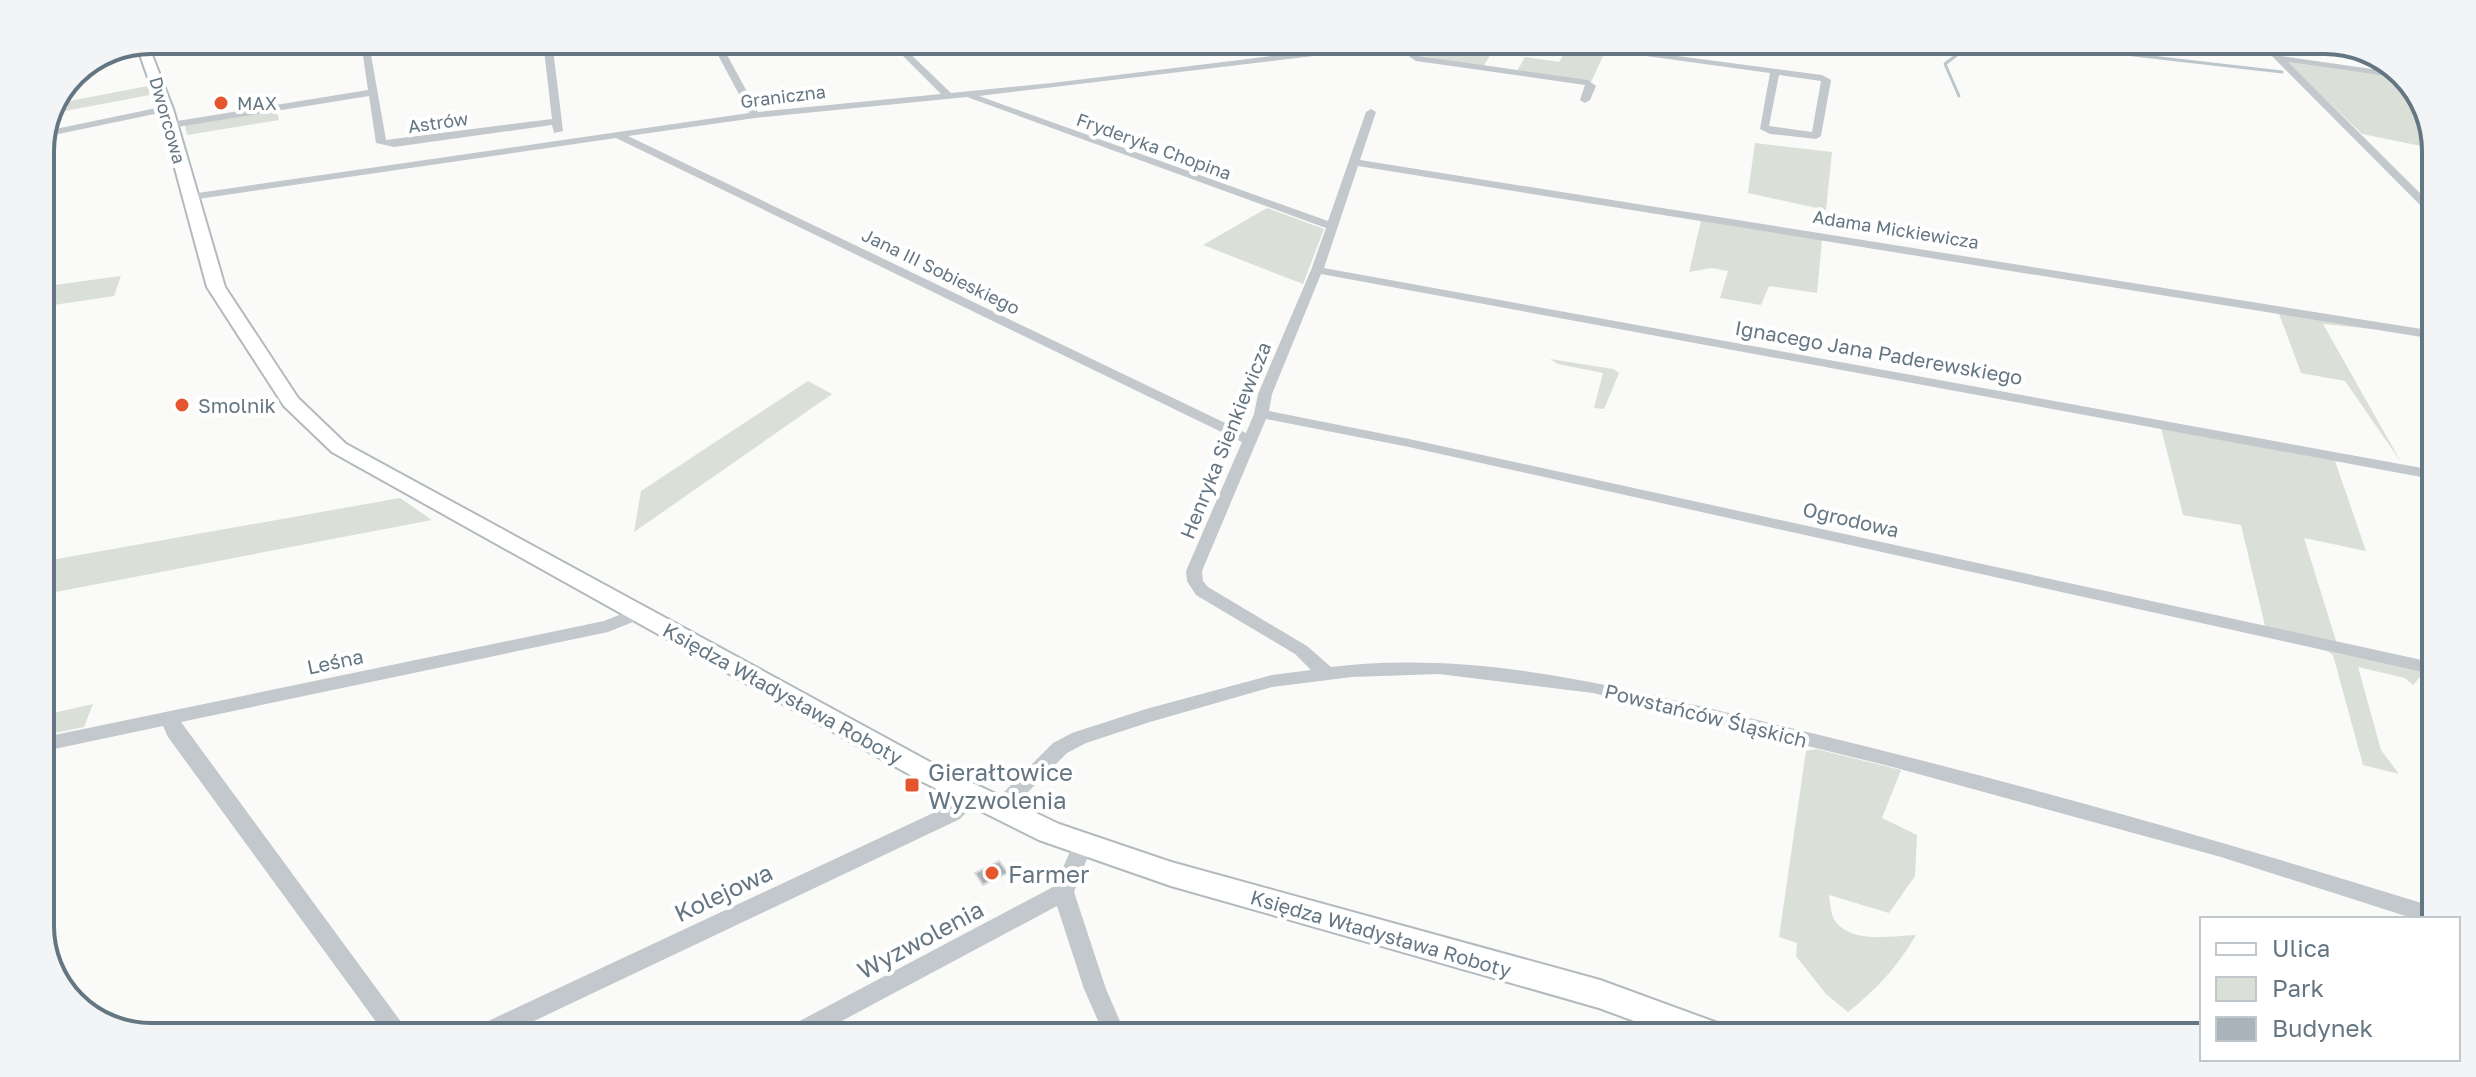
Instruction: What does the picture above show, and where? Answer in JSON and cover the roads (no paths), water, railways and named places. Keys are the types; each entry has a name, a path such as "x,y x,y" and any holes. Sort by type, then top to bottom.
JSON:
{"main road":[{"name":"Dworcowa","path":"146,54 166,109 191,198"},
{"name":"Księdza Władysława Roboty","path":"191,198 216,287 291,402 339,448 637,614 972,796 1082,846 1171,874 1600,994 1679,1023"}],"street":[{"name":"Astrów","path":"367,54 381,143 557,121"},
{"path":"549,54 559,144"},
{"path":"722,54 755,115"},
{"path":"905,54 949,96"},
{"name":"Graniczna","path":"191,198 755,115 967,95 1306,54"},
{"path":"1411,54 1425,60 1588,83 1591,86 1585,100"},
{"path":"1638,54 1775,72 1826,80 1816,136 1770,131 1764,127 1775,72"},
{"path":"2273,54 2422,201"},
{"path":"2277,58 2384,74"},
{"path":"171,125 373,92"},
{"name":"Fryderyka Chopina","path":"967,95 1331,226"},
{"path":"56,132 166,109"},
{"name":"Henryka Sienkiewicza","path":"1326,673 1301,650 1210,597 1195,581 1195,563 1261,414 1265,394 1317,270 1371,112"},
{"name":"Jana III Sobieskiego","path":"618,135 1248,440"},
{"name":"Adama Mickiewicza","path":"1352,162 2422,333"},
{"name":"Ignacego Jana Paderewskiego","path":"1317,270 2422,473"},
{"name":"Ogrodowa","path":"1261,414 1409,443 2422,666"},
{"name":"Leśna","path":"54,742 608,626 637,614"},
{"name":"Powstańców Śląskich","path":"999,809 1047,760 1079,738 1232,690 1326,673 1439,668 1593,687 1889,759 2221,849 2422,912"},
{"path":"170,719 175,732 391,1023"},
{"name":"Kolejowa","path":"507,1023 953,813 972,796"},
{"path":"1082,846 1063,892 1095,989 1110,1023"},
{"name":"Wyzwolenia","path":"817,1023 1063,892"}],"waterway":[{"path":"1958,54 1945,64 1959,96"},
{"path":"2125,54 2282,72"}],"place":[{"name":"MAX","path":"221,103"},
{"name":"Smolnik","path":"182,405"},
{"name":"Gierałtowice Wyzwolenia","path":"912,785"},
{"name":"Farmer","path":"992,873"}]}
